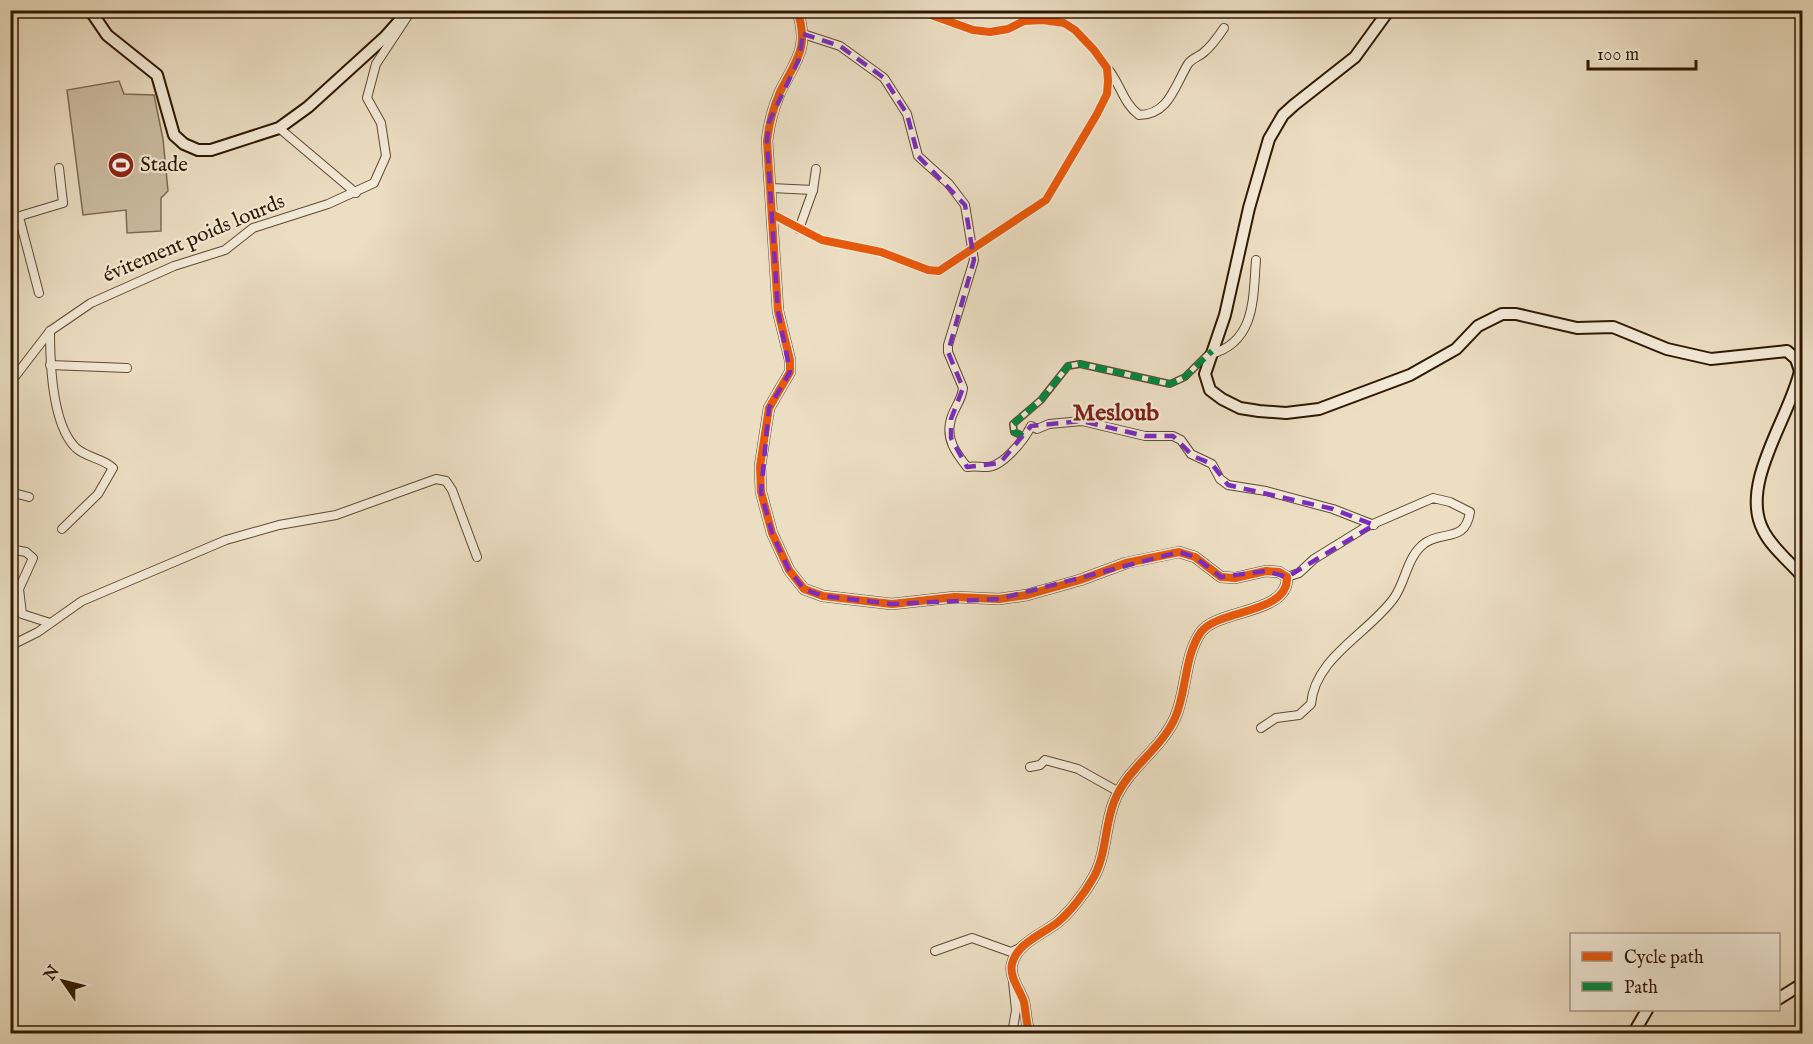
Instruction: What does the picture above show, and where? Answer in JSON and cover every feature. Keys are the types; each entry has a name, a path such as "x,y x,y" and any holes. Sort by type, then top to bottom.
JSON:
{"main road":[{"path":"90,10 107,35 157,75 174,135 184,144 198,150 211,150 279,128 308,107 385,37 410,10"},
{"path":"1389,10 1355,57 1294,105 1275,127 1265,150 1230,295 1204,374 1210,390 1240,408 1286,413 1319,410 1410,375 1456,349 1478,326 1502,314 1516,314 1577,328 1613,327 1667,349 1711,359 1787,351 1796,359 1800,371 1764,465 1757,512 1768,539 1803,576"},
{"path":"1780,998 1803,984"},
{"path":"1633,1034 1646,1011"}],"street":[{"name":"évitement poids lourds","path":"10,383 50,331 91,303 174,266 225,250 253,228 356,193 374,183 386,156 381,123 367,98 376,64 410,10"},
{"path":"797,10 803,34 799,59 779,95 769,122 767,141 778,311 790,360 790,372 769,408 760,466 761,492 771,533 789,570 804,589 822,596 892,604 956,597 999,599 1027,595 1080,580 1126,562 1179,552 1195,557 1221,577 1235,578 1266,571 1279,572 1287,577"},
{"path":"917,10 973,30 990,32 1008,29 1024,21 1043,20 1064,23 1075,30 1118,81 1125,103 1139,115 1149,115 1161,109 1181,81 1188,65 1204,52 1224,28"},
{"path":"803,34 840,46 890,85 907,114 918,156 960,195 969,215 974,260 948,345 948,352 963,388 951,419 953,449 967,467 987,468 1000,463 1010,455 1030,426 1037,429 1049,424 1082,421 1145,436 1173,436 1181,440 1191,454 1212,464 1220,479 1228,485 1266,491 1333,509 1374,525"},
{"path":"772,214 822,240 881,252 934,271 944,269 1038,207 1054,191 1107,94 1107,68"},
{"path":"279,128 356,193"},
{"path":"39,293 15,218 63,202 59,168"},
{"path":"799,229 813,190 816,169"},
{"path":"771,188 813,190"},
{"path":"1023,436 1014,432 1013,424 1041,400 1068,366 1080,364 1170,384 1185,377 1211,352 1225,350 1234,343 1251,316 1256,260"},
{"path":"50,331 50,365 58,412 69,440 82,453 113,468 98,494 62,529"},
{"path":"50,365 127,368"},
{"path":"10,646 38,632 82,601 226,540 279,525 336,516 436,479 446,482 452,490 477,557"},
{"path":"10,492 29,497"},
{"path":"1261,728 1276,718 1299,715 1311,704 1312,691 1323,671 1394,598 1412,557 1426,543 1456,534 1468,523 1470,512 1450,502 1433,498 1329,549 1299,573 1287,577"},
{"path":"10,549 26,552 33,558 19,589 22,614 50,623"},
{"path":"935,951 972,938 1011,951 1022,947 1059,921 1092,880 1102,860 1114,802 1119,792 1136,768 1153,752 1175,718 1194,647 1203,629 1214,622 1270,602 1282,593 1287,585 1287,577"},
{"path":"1030,767 1040,765 1045,760 1078,769 1119,792"},
{"path":"1012,1034 1016,1010 1011,965 1022,947"},
{"path":"1013,977 1023,1002 1030,1034"}],"highlighted area":[{"path":"803,34 840,46 884,78 907,114 918,156 965,205 974,260 948,352 963,388 951,419 951,438 967,467 1000,463 1031,426 1082,421 1145,436 1173,436 1193,456 1212,464 1228,485 1333,509 1374,525 1287,577 1266,571 1221,577 1195,557 1179,552 999,599 892,604 823,596 804,589 789,570 772,533 761,492 769,408 790,372 778,311 767,141 769,122 799,59"}],"shaded area":[{"name":"Stade","path":"119,81 124,94 154,95 163,139 168,191 161,198 161,231 127,233 126,210 83,215 67,90"}],"marked path":[{"path":"1023,436 1014,432 1013,424 1041,400 1068,366 1080,364 1170,384 1185,377 1212,351"}],"cycle path":[{"path":"797,10 801,23 802,44 796,62 775,104 767,141 778,311 790,360 790,372 769,408 760,466 761,492 772,533 789,570 804,589 823,596 892,604 955,597 999,599 1027,595 1080,580 1126,563 1179,552 1195,557 1221,577 1235,578 1266,571 1279,572 1287,577 1285,589 1277,598 1265,605 1222,619 1201,632 1191,652 1179,708 1169,730 1127,779 1114,802 1103,851 1092,880 1063,918 1031,940 1019,950 1015,957 1011,969 1024,1002 1030,1034"},
{"path":"772,214 822,240 881,252 928,270 939,271 1046,200 1107,94 1107,68 1075,30 1064,23 1043,20 1024,21 1008,29 990,32 973,30 917,10"}],"place":[{"name":"Stade","path":"121,165"}],"district":[{"name":"Mesloub","path":"1116,413"}]}
